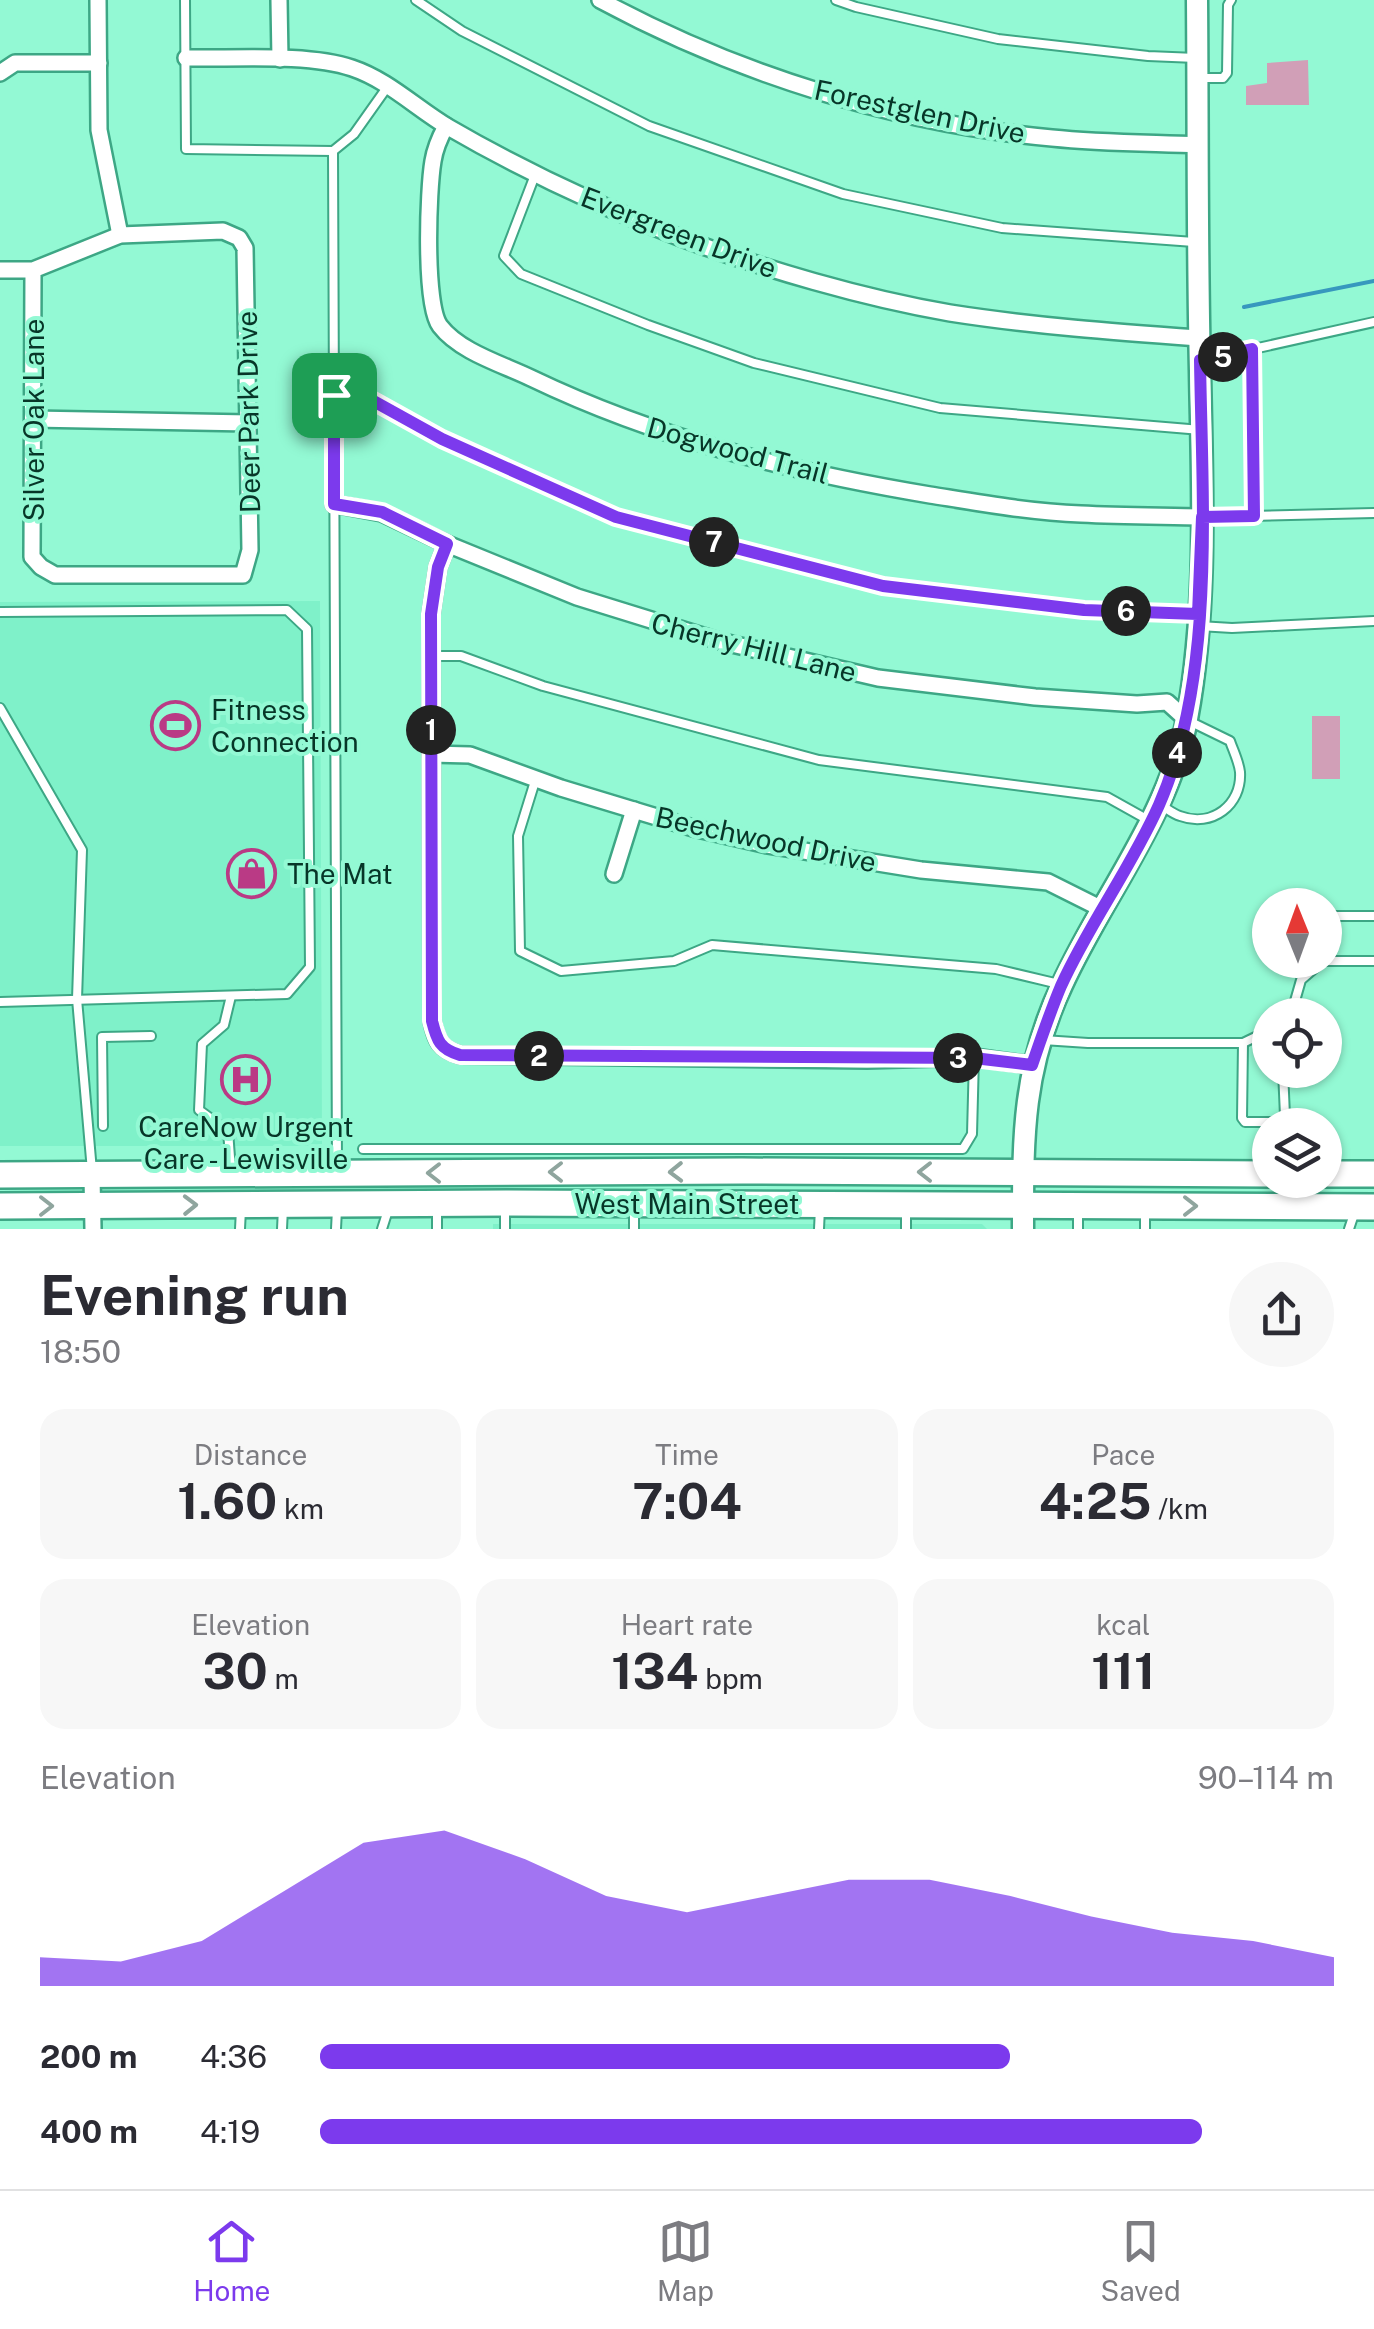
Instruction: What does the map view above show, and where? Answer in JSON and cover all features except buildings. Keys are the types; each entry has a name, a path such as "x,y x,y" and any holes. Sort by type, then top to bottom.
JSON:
{"main road":[{"path":"634,1172 634,1216"},
{"path":"390,1173 390,1203"},
{"name":"West Main Street","path":"0,1175 1252,1174"},
{"path":"1360,1214 1365,1174"},
{"name":"West Main Street","path":"0,1206 93,1217 337,1216 390,1203 506,1203 634,1216 1145,1218 1360,1214"}],"street":[{"path":"0,270 33,270 120,235 99,130 98,0"},
{"path":"279,0 280,59"},
{"name":"Forestglen Drive","path":"600,0 654,29 862,104 988,130 1053,138 1198,145"},
{"path":"1023,1217 1024,1126 1032,1065 1040,1040 1062,984 1155,812 1187,720 1198,620 1202,517 1197,0"},
{"name":"Evergreen Drive","path":"186,58 280,59 351,67 388,86 446,126 535,174 680,238 793,275 948,312 1199,338"},
{"path":"0,74 14,63 99,63"},
{"name":"Dogwood Trail","path":"446,126 432,161 431,305 438,323 455,342 562,393 690,442 761,462 886,488 1018,509 1202,517"},
{"name":"Deer Park Drive","path":"120,235 223,231 239,238 246,248 250,550 243,575"},
{"name":"Silver Oak Lane","path":"33,270 32,556 41,567 55,574 243,575"},
{"path":"32,419 249,423"},
{"name":"Cherry Hill Lane","path":"334,504 382,512 447,544 577,598 719,642 878,678 1035,696 1137,704 1168,702 1187,720"},
{"path":"447,544 438,567 431,614 432,1021 436,1040 444,1051 518,1056 974,1058 1032,1065"},
{"name":"Beechwood Drive","path":"431,754 470,755 634,810 768,845 920,870 1048,882 1102,909"},
{"path":"614,874 634,810"},
{"path":"92,1176 93,1217"}],"lane":[{"path":"186,0 186,149 333,151 354,134 388,86"},
{"path":"416,0 462,32 649,126 843,194 1002,228 1198,242"},
{"path":"836,0 856,8 998,39 1148,56 1223,78 1229,68 1231,0"},
{"path":"333,151 337,1174"},
{"path":"535,174 504,256 521,274 648,326 754,363 940,408 1201,430"},
{"path":"1200,360 1374,322"},
{"path":"1252,349 1254,516"},
{"path":"334,395 368,398 442,439 616,517 883,586 1198,620 1232,628 1374,621"},
{"path":"1202,517 1374,513"},
{"path":"0,612 287,610 307,629 310,966 287,994 0,1002"},
{"path":"431,656 461,656 543,686 819,760 1107,797 1182,818 1221,814 1236,799 1240,771 1230,741 1187,720"},
{"path":"0,708 82,850 77,999 92,1176"},
{"path":"536,778 518,836 520,951 561,972 674,961 712,945 996,968 1062,984"},
{"path":"1342,916 1374,916"},
{"path":"1342,961 1374,962"},
{"path":"231,996 224,1025 202,1044 199,1110 228,1131 231,1174"},
{"path":"102,1126 102,1037 151,1036"},
{"path":"1040,1040 1243,1043 1252,1039"},
{"path":"1243,1043 1245,1122 1282,1122 1283,1088"},
{"path":"363,1149 963,1149 972,1134 974,1058"},
{"path":"382,1229 390,1203"},
{"path":"437,1203 437,1229"},
{"path":"505,1229 506,1203"}],"shaded area":[{"path":"1308,60 1309,105 1246,105 1246,86 1267,83 1267,63"},
{"path":"320,601 322,1146 0,1146 0,602"},
{"path":"1312,716 1340,716 1340,779 1312,779"},
{"path":"493,1224 982,1224 987,1229 493,1229"}],"waterway":[{"path":"1244,307 1374,281"}],"place":[{"name":"Fitness Connection","path":"176,725"},
{"name":"The Mat","path":"252,873"},
{"name":"CareNow Urgent Care - Lewisville","path":"246,1079"}],"route":[{"path":"334,395 334,504 382,512 447,544 438,567 431,614 432,1021 436,1040 444,1051 460,1055 974,1058 1032,1065 1062,984 1159,804 1187,720 1196,650 1198,614 1202,517 1200,360 1252,349 1254,516 1202,517 1198,614 1084,610 883,586 616,517 442,439 368,398 334,395"}]}
